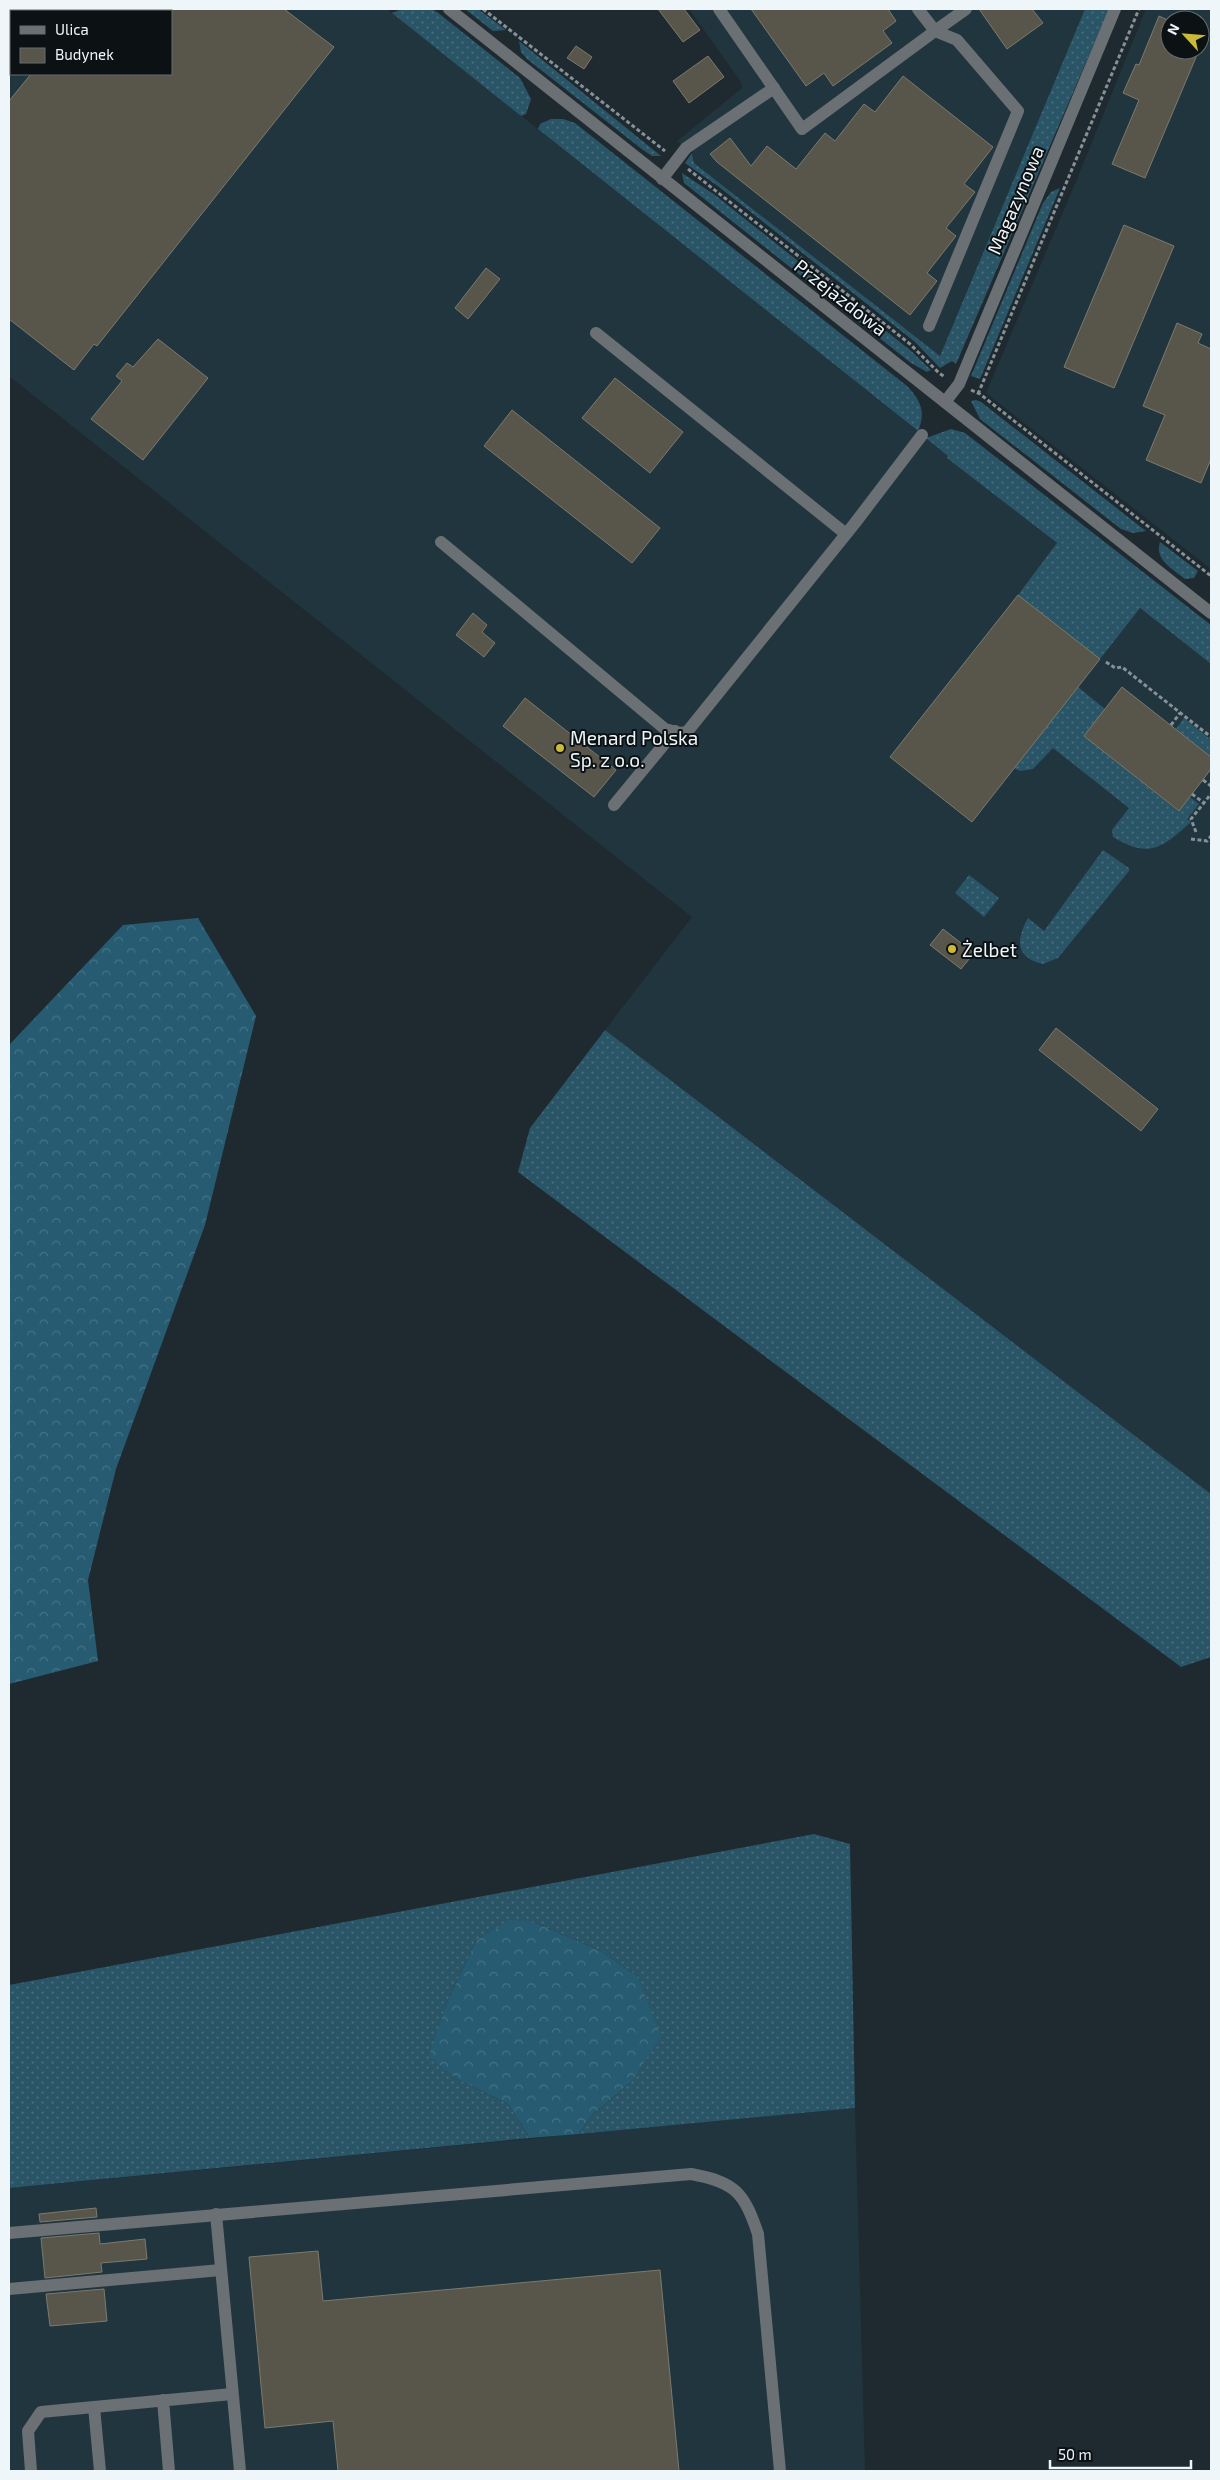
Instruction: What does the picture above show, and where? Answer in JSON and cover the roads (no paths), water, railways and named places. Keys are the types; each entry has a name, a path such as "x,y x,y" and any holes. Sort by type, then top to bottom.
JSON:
{"street":[{"name":"Przejazdowa","path":"449,9 662,180 1211,613"},
{"path":"719,9 802,129 966,9"},
{"path":"918,9 935,32 957,40 1018,111 929,326"},
{"name":"Magazynowa","path":"945,402 959,384 1115,9"},
{"path":"662,180 686,148 774,88"},
{"path":"596,333 846,534"},
{"path":"441,542 626,698 665,728 687,732 846,534 922,435"},
{"path":"614,805 674,731"},
{"path":"9,2233 692,2174 715,2178 736,2189 749,2209 758,2234 780,2471"},
{"path":"216,2214 240,2471"},
{"path":"9,2289 221,2270"},
{"path":"32,2471 28,2431 42,2412 232,2394"},
{"path":"163,2400 169,2471"},
{"path":"94,2407 100,2471"}],"place":[{"name":"Menard Polska Sp. z o.o.","path":"560,748"},
{"name":"Żelbet","path":"952,949"}]}
